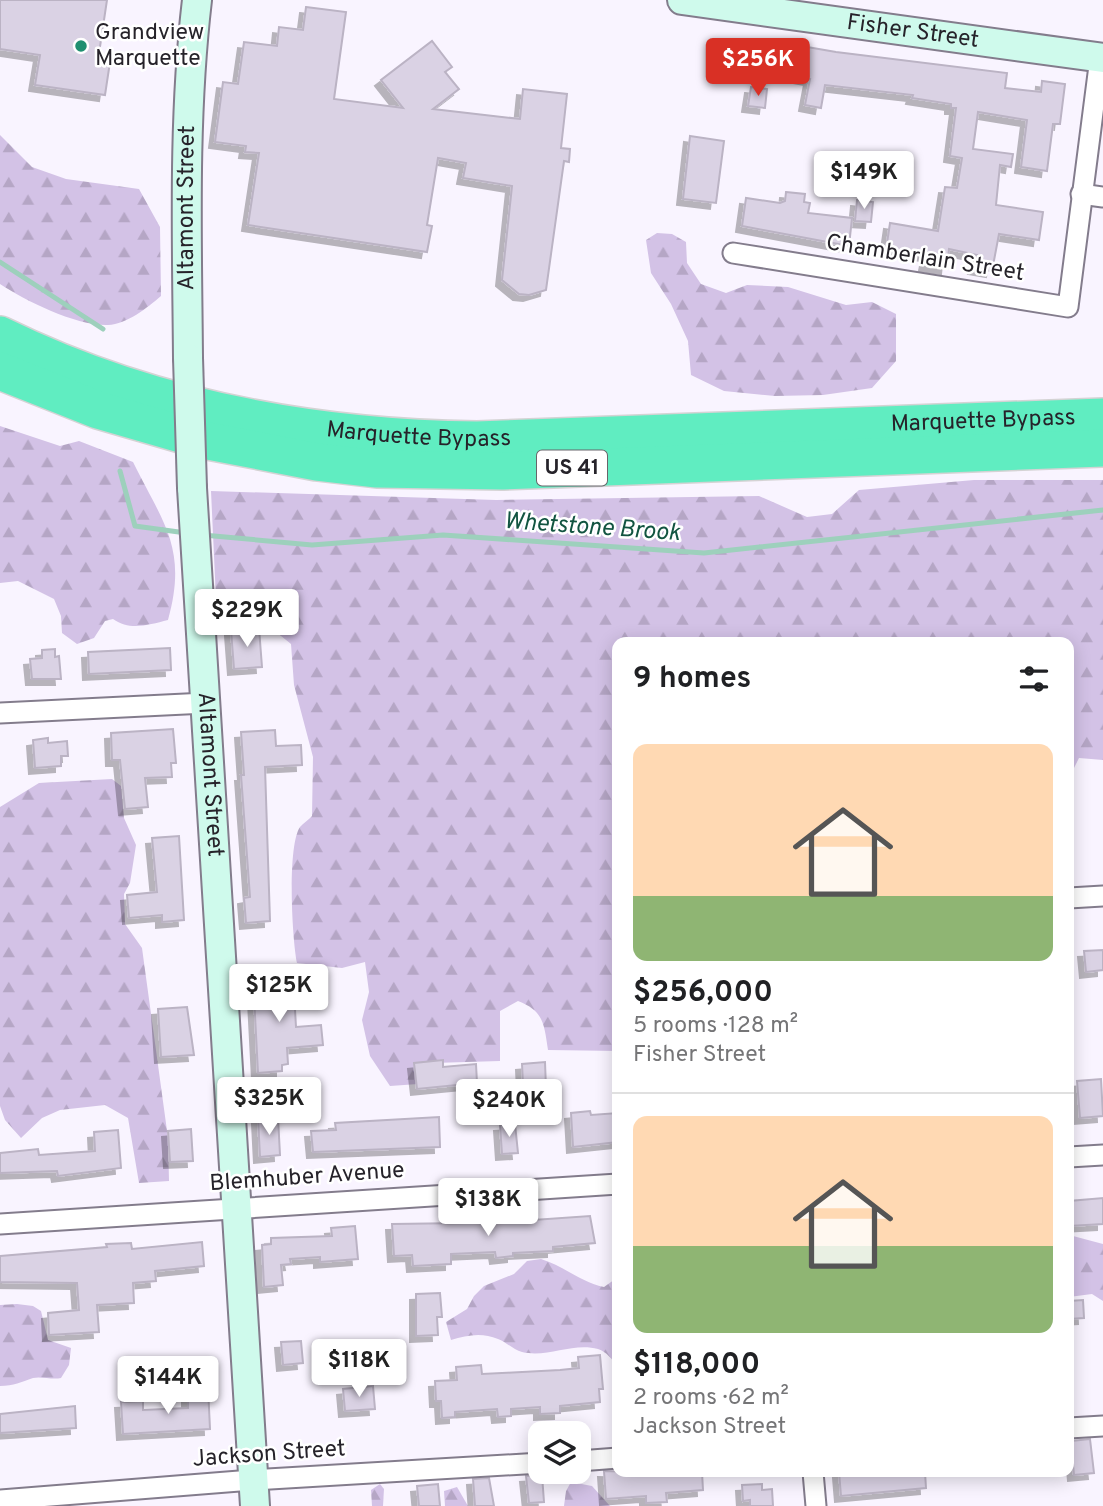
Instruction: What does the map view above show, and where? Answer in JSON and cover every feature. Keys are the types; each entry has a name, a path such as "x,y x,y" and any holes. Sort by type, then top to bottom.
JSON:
{"highway":[{"name":"Marquette Bypass","path":"0,335 61,363 141,392 267,422 369,436 477,440 1103,417"},
{"name":"Marquette Bypass","path":"0,371 98,410 198,439 317,463 377,469 503,471 1103,448"}],"street":[{"name":"Altamont Street","path":"197,0 190,58 186,150 192,488 253,1493"},
{"name":"Fisher Street","path":"682,0 1102,51"},
{"path":"1102,51 1081,194 1103,197"},
{"name":"Chamberlain Street","path":"733,253 1068,307 1081,194"},
{"path":"0,713 206,703"},
{"path":"1074,898 1103,896"},
{"path":"1074,1157 1103,1155"},
{"name":"Blemhuber Avenue","path":"0,1224 612,1184"},
{"path":"1074,1428 1103,1426"},
{"path":"591,1460 612,1458"},
{"name":"Jackson Street","path":"0,1500 253,1493 528,1464"},
{"path":"813,1477 816,1506"}],"green space":[{"path":"0,135 32,167 66,179 139,189 160,227 161,296 129,319 108,325 67,317 23,298 0,284"},
{"path":"657,233 672,234 686,242 687,263 701,284 726,293 747,285 788,287 846,305 872,302 896,314 896,361 872,388 823,395 775,396 724,391 691,375 688,341 671,304 651,273 646,240"},
{"path":"0,426 60,446 79,441 133,462 163,520 174,554 175,574 168,620 139,626 126,625 113,619 105,621 94,638 77,644 62,633 61,616 54,599 18,581 0,583"},
{"path":"974,480 1103,480 1103,760 1079,758 1074,768 1074,637 612,637 612,1051 548,1050 538,1014 518,1001 500,1011 500,1061 433,1063 418,1084 390,1086 370,1056 362,1020 369,992 365,962 342,968 297,963 292,914 293,853 300,827 312,816 313,757 294,685 291,644 270,627 241,627 217,621 211,491 496,500 759,496 807,517 832,514 859,490"},
{"path":"112,779 121,786 124,818 136,845 130,883 124,894 125,924 142,948 168,1138 169,1181 139,1183 128,1118 105,1105 60,1110 42,1118 21,1138 5,1120 0,1106 0,807 39,783"},
{"path":"1074,1236 1103,1244 1103,1301 1092,1294 1074,1296"},
{"path":"541,1259 587,1282 604,1287 612,1281 612,1359 604,1352 589,1347 532,1353 519,1351 486,1335 451,1340 446,1322 467,1309 484,1286 514,1274 527,1261"},
{"path":"0,1305 33,1306 41,1311 48,1340 71,1348 69,1365 61,1378 36,1378 0,1386"},
{"path":"380,1484 384,1489 383,1506 372,1506 371,1490"},
{"path":"570,1484 592,1486 610,1506 564,1506"},
{"path":"457,1487 468,1506 445,1506 444,1491"}],"building":[{"name":"Grandview Marquette","path":"0,0 107,0 98,60 110,62 105,95 35,85 40,55 0,49"},
{"path":"306,7 346,12 334,99 403,108 381,80 432,41 452,67 445,72 459,89 433,109 520,119 523,89 567,94 561,148 570,149 569,162 564,161 546,290 529,295 519,294 502,280 512,186 463,178 466,163 438,158 427,225 432,226 427,252 248,225 259,153 245,152 246,146 215,142 223,82 238,84 244,42 277,46 279,27 303,30"},
{"path":"767,40 836,52 1007,73 1005,88 1041,92 1042,81 1065,84 1060,124 1053,124 1047,171 1021,167 1027,120 978,112 973,149 1013,154 1011,167 1000,165 996,205 1043,212 1039,240 999,234 992,271 974,268 977,255 949,249 947,268 925,265 927,255 886,250 890,223 938,231 945,187 957,188 962,158 950,156 956,108 951,108 951,104 912,98 913,95 825,85 821,108 805,105 810,79 761,70"},
{"path":"751,87 767,89 765,108 748,106"},
{"path":"690,136 724,141 716,203 683,199"},
{"path":"786,192 805,194 804,202 810,203 808,213 852,218 849,246 742,226 746,198 780,203 785,201"},
{"path":"857,200 873,202 871,222 855,221"},
{"path":"259,628 262,667 234,669 231,630"},
{"path":"170,648 171,670 89,674 88,652"},
{"path":"55,649 55,657 59,656 61,679 32,679 30,659 42,658 42,650"},
{"path":"173,729 176,763 171,763 172,777 145,778 148,807 125,809 120,760 112,760 111,733"},
{"path":"275,730 276,746 301,745 302,765 265,767 270,921 246,923 244,898 250,897 241,775 244,775 241,732"},
{"path":"48,738 48,743 67,741 68,756 61,756 61,766 35,768 33,740"},
{"path":"179,836 184,920 162,922 162,915 129,918 127,895 157,892 152,838"},
{"path":"1103,950 1103,970 1086,972 1084,951"},
{"path":"293,974 296,1027 321,1025 323,1045 287,1048 288,1064 282,1065 282,1071 258,1073 254,996 260,995 258,976"},
{"path":"187,1007 194,1055 161,1057 158,1009"},
{"path":"443,1060 443,1067 476,1064 477,1083 417,1089 414,1063"},
{"path":"545,1062 546,1088 531,1089 531,1084 523,1084 522,1064"},
{"path":"1101,1079 1103,1116 1080,1118 1077,1081"},
{"path":"590,1111 591,1115 612,1113 612,1143 573,1147 571,1113"},
{"path":"278,1117 280,1155 260,1157 258,1118"},
{"path":"439,1117 440,1147 313,1152 311,1131 336,1130 335,1123"},
{"path":"515,1124 518,1153 502,1154 500,1125"},
{"path":"191,1129 193,1161 170,1162 168,1131"},
{"path":"118,1130 121,1168 58,1176 57,1171 0,1173 0,1153 38,1149 39,1155 95,1151 94,1132"},
{"path":"1103,1198 1103,1224 1074,1226 1074,1201"},
{"path":"482,1216 482,1221 488,1223 590,1216 595,1243 553,1247 553,1251 513,1253 513,1256 496,1258 495,1252 451,1254 451,1264 413,1266 412,1255 394,1256 392,1224 465,1223 464,1217"},
{"path":"355,1226 358,1259 320,1262 320,1257 290,1259 291,1264 281,1265 283,1285 264,1287 262,1245 271,1244 271,1238 332,1236 331,1228"},
{"path":"202,1242 204,1266 155,1271 156,1281 133,1283 134,1303 97,1305 99,1332 49,1335 48,1313 79,1310 77,1283 0,1282 0,1256 107,1247 106,1244 131,1243 132,1249"},
{"path":"440,1293 442,1317 437,1317 438,1335 416,1336 416,1294"},
{"path":"1083,1300 1084,1318 1074,1319 1074,1301"},
{"path":"301,1341 303,1363 283,1365 281,1342"},
{"path":"600,1355 603,1389 599,1389 600,1402 560,1406 560,1413 540,1414 540,1407 511,1409 511,1416 498,1417 497,1409 455,1412 455,1417 442,1418 441,1401 436,1401 435,1381 457,1380 456,1367 481,1365 482,1374 560,1370 579,1368 578,1357"},
{"path":"373,1386 375,1409 345,1411 343,1389"},
{"path":"208,1387 210,1429 123,1434 121,1402 143,1401 143,1410 188,1408 188,1388"},
{"path":"75,1406 76,1428 0,1433 0,1414"},
{"path":"1090,1439 1094,1473 1074,1475 1074,1441"},
{"path":"604,1471 612,1471 612,1477 702,1477 703,1490 666,1493 667,1502 646,1503 646,1496 606,1499"},
{"path":"526,1476 528,1484 543,1484 544,1502 529,1503"},
{"path":"839,1477 925,1477 926,1488 841,1496"},
{"path":"489,1478 494,1506 475,1506 473,1479"},
{"path":"438,1484 440,1506 419,1506 417,1486"},
{"path":"762,1484 762,1490 772,1489 773,1506 750,1506 750,1500 743,1501 742,1485"}],"waterway":[{"name":"Whetstone Brook","path":"0,262 103,329"},
{"name":"Whetstone Brook","path":"120,471 135,526 186,533"},
{"name":"Whetstone Brook","path":"203,535 312,545 443,535 704,553 1103,510"}],"place":[{"name":"Grandview Marquette","path":"81,46"}]}
